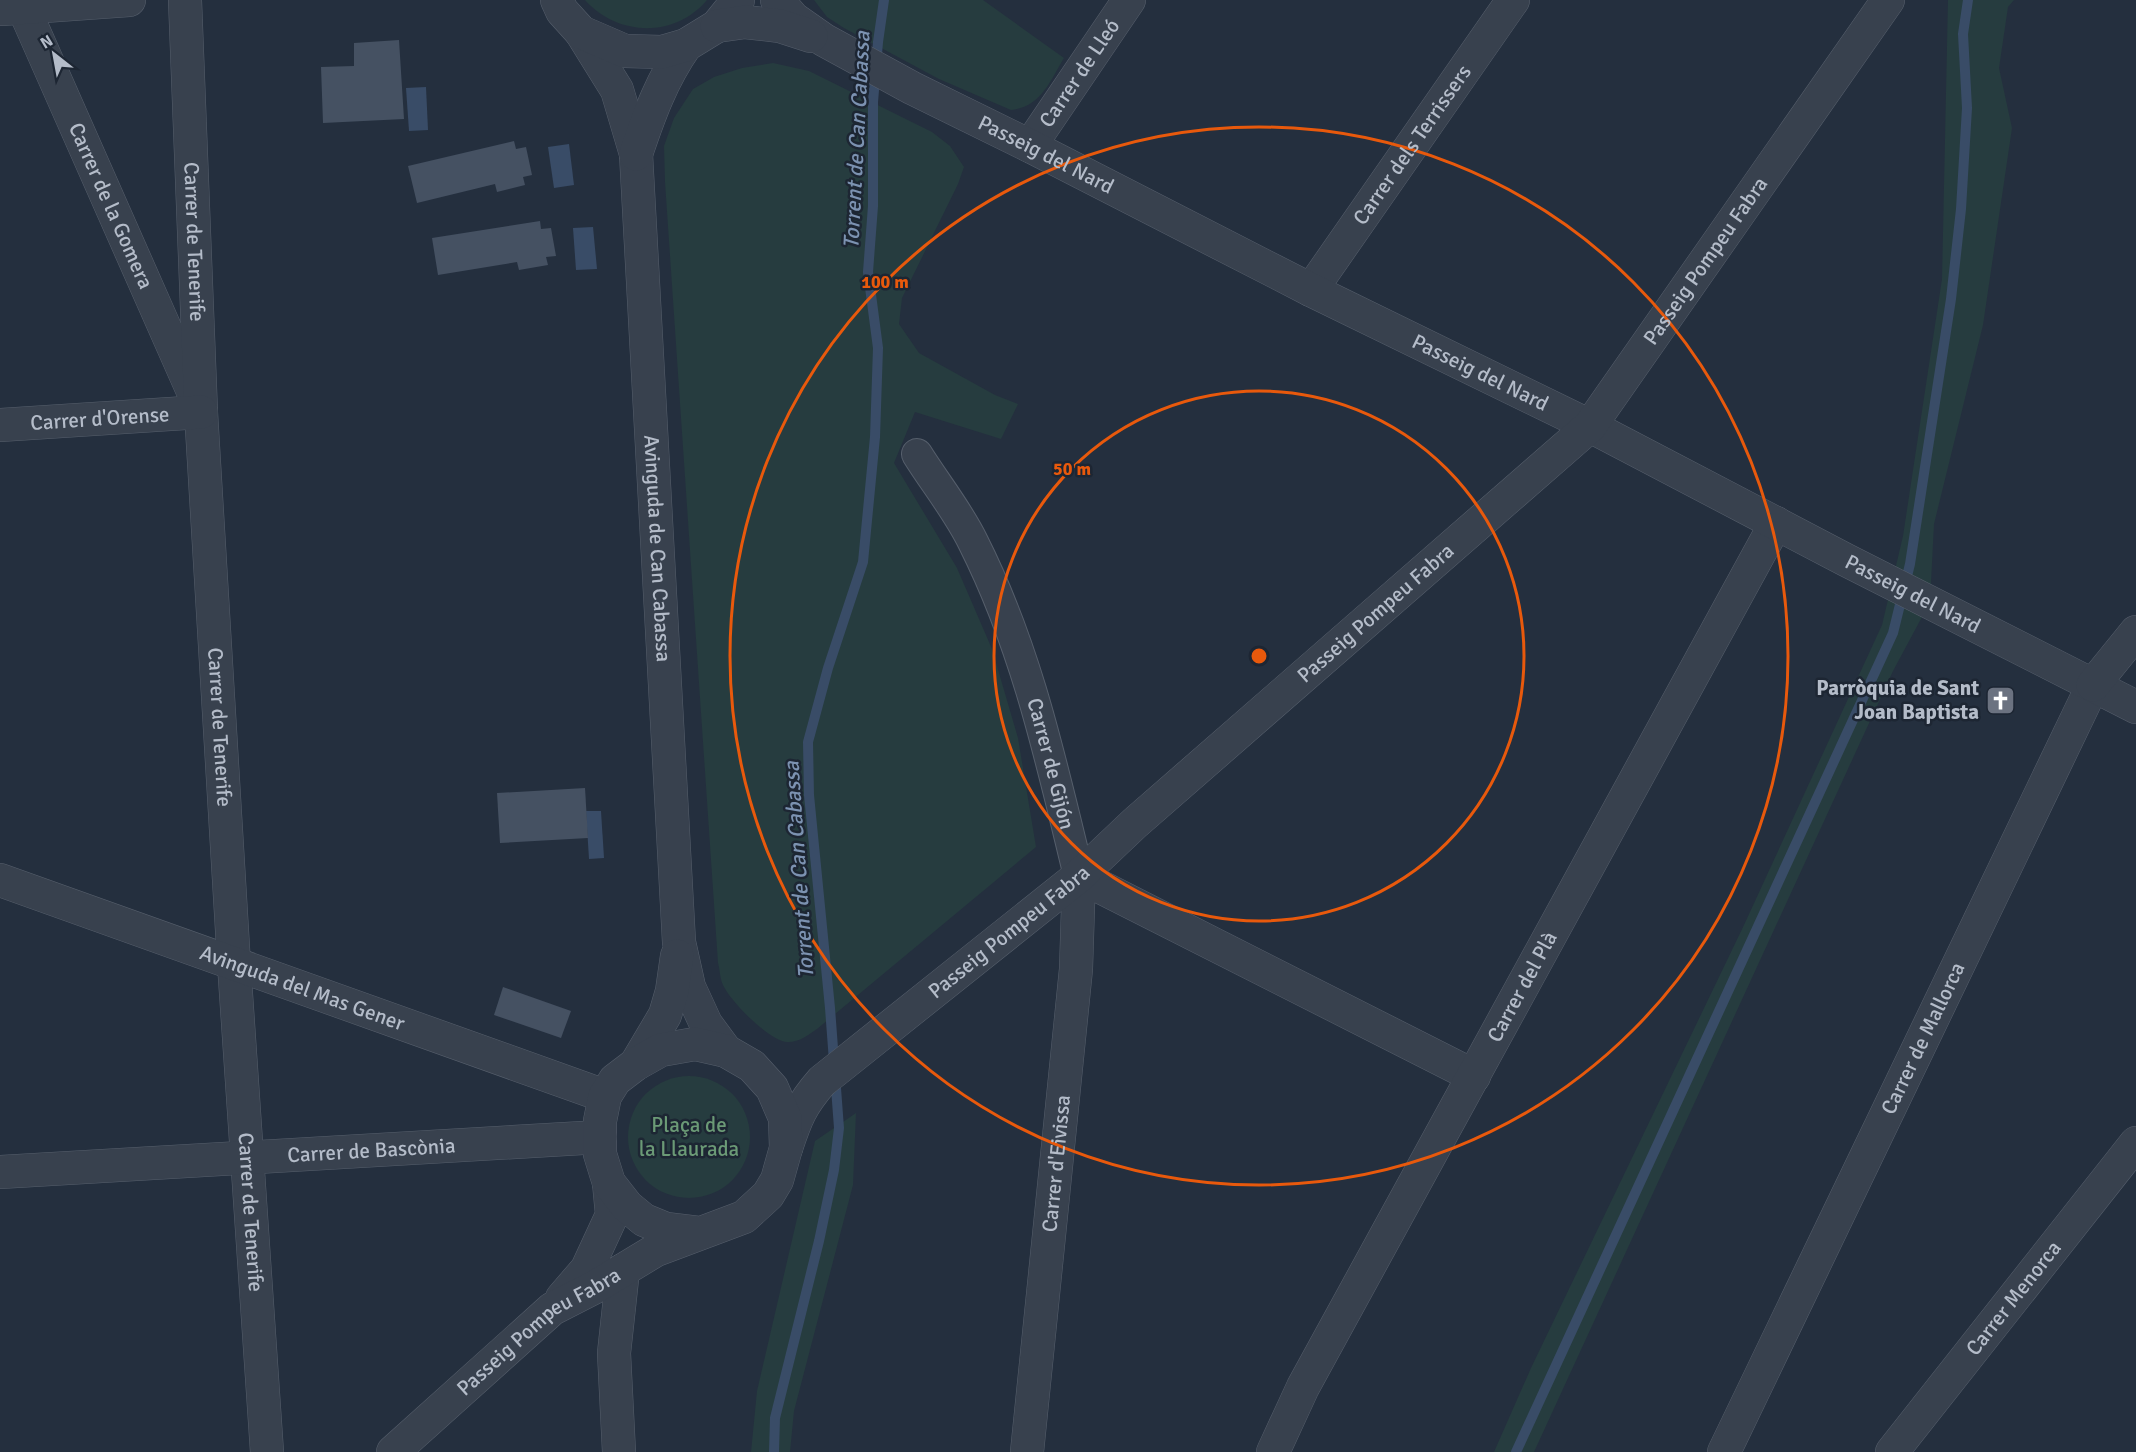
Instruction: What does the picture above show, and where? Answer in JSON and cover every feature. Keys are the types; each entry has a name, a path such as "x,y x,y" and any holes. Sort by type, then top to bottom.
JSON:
{"street":[{"path":"14,6 129,0"},
{"name":"Carrer de Tenerife","path":"185,0 201,411 234,964 267,1452"},
{"name":"Avinguda de Can Cabassa","path":"557,0 562,10 581,32 617,90 636,154 679,942 689,987 706,1024 726,1051"},
{"path":"581,32 625,51 662,52 686,45 717,26 738,0"},
{"name":"Passeig del Nard","path":"777,0 794,19 824,40 912,88 1311,290 1590,426 2136,707"},
{"name":"Carrer de Lleó","path":"1030,146 1129,0"},
{"name":"Carrer dels Terrissers","path":"1311,290 1513,0"},
{"name":"Passeig Pompeu Fabra","path":"786,1148 797,1115 807,1098 822,1081 1079,876 1135,823 1590,426 1888,0"},
{"name":"Carrer de la Gomera","path":"14,6 201,411"},
{"name":"Passeig del Nard","path":"717,26 745,22 780,26 824,40"},
{"name":"Avinguda de Can Cabassa","path":"636,154 662,84 686,45"},
{"name":"Carrer d'Orense","path":"0,425 201,411"},
{"name":"Carrer de Gijón","path":"917,454 972,540 1015,638 1030,683 1079,876"},
{"name":"Carrer del Plà","path":"1273,1452 1304,1387 1776,523"},
{"name":"Carrer de Mallorca","path":"1724,1452 2093,685 2136,632"},
{"path":"1079,876 1474,1076"},
{"name":"Carrer d'Eivissa","path":"1027,1452 1076,969 1079,876"},
{"name":"Avinguda del Mas Gener","path":"0,880 604,1096"},
{"name":"Avinguda de Can Cabassa","path":"636,1064 665,1015 672,991 679,942"},
{"path":"552,1309 587,1269 612,1215 609,1183 600,1154 600,1121 604,1096 615,1080 636,1064 661,1050 695,1044 726,1051 752,1066 772,1088 785,1118 786,1148 777,1179 768,1195 744,1217 699,1233 666,1229 644,1220 627,1206 609,1183"},
{"name":"Carrer de Bascònia","path":"0,1172 600,1137"},
{"name":"Carrer Menorca","path":"1892,1452 2136,1143"},
{"name":"Passeig Pompeu Fabra","path":"393,1452 552,1309 656,1250 699,1233"},
{"path":"619,1452 614,1353 623,1270"}],"green space":[{"path":"585,0 707,0 694,12 679,21 646,28 613,21 598,12"},
{"path":"814,0 983,0 1064,58 1049,84 1037,98 1030,104 1011,110 939,79 844,28 827,17"},
{"path":"1948,0 2014,0 2008,7 1999,68 2012,128 1983,325 1934,524 1930,602 1893,671 1534,1452 1494,1452 1531,1368 1744,925 1882,625 1903,536 1942,279"},
{"path":"773,63 809,71 932,132 950,146 964,167 958,184 902,298 899,324 919,353 995,395 1018,404 1001,439 915,412 894,463 957,568 992,649 1018,738 1036,847 817,1029 792,1042 772,1036 742,1010 723,985 718,963 664,146 674,118 693,89 714,77 742,68"},
{"name":"Plaça de la Llaurada","path":"689,1076 712,1080 732,1094 746,1114 750,1137 746,1160 732,1180 712,1194 689,1198 666,1194 646,1180 632,1160 628,1137 632,1114 646,1094 666,1080"},
{"path":"856,1113 853,1185 794,1411 790,1452 751,1452 757,1391 815,1141"}],"water":[{"path":"426,87 428,130 409,131 406,88"},
{"path":"569,144 574,185 554,188 548,147"},
{"path":"593,227 597,269 576,270 573,228"},
{"path":"586,811 601,811 604,858 589,859"}],"building":[{"path":"399,40 404,119 323,123 321,67 354,66 354,43"},
{"path":"514,141 516,149 526,147 532,175 523,177 525,185 497,192 495,184 417,203 408,166"},
{"path":"540,221 541,229 551,228 556,256 546,257 548,265 519,270 517,262 438,275 432,238"},
{"path":"585,788 588,838 500,843 497,793"},
{"path":"503,987 571,1011 561,1038 494,1015"}],"waterway":[{"name":"Torrent de Can Cabassa","path":"774,1452 775,1418 819,1241 834,1170 839,1128 830,1008 809,795 808,742 828,668 863,562 875,437 878,348 868,272 873,206 873,102 884,0"},
{"path":"1516,1452 1893,633 1910,564 1951,299 1961,209 1967,108 1963,34 1968,0"}],"place":[{"name":"Parròquia de Sant Joan Baptista","path":"2000,700"}]}
